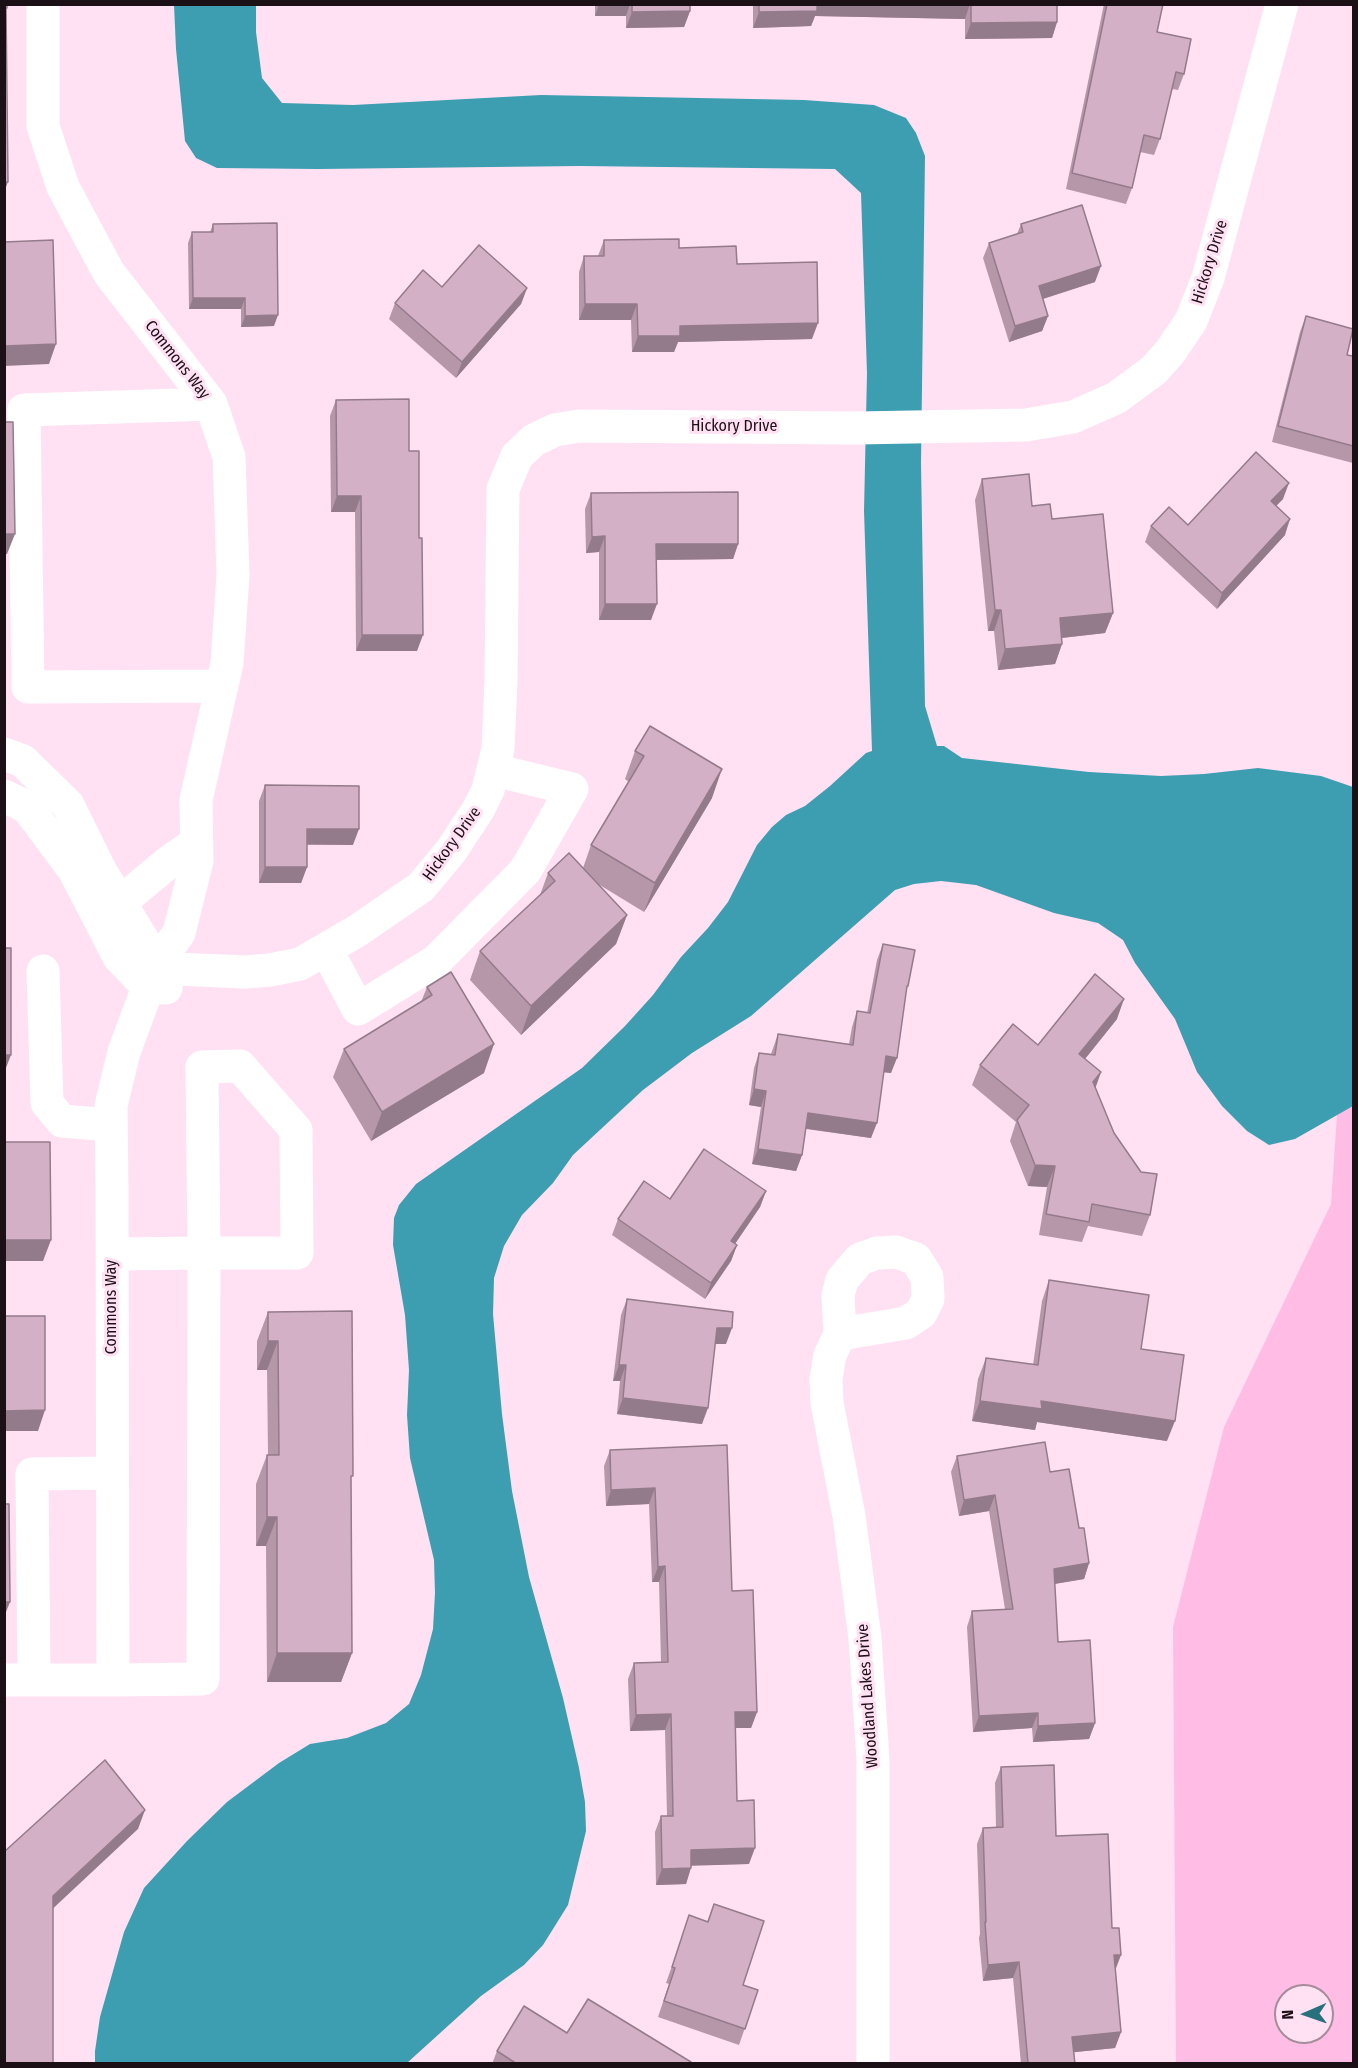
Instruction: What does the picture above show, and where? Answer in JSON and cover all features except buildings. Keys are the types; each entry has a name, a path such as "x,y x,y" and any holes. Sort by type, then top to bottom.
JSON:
{"street":[{"name":"Commons Way","path":"43,4 43,126 63,187 109,273 210,404 229,457 233,575 227,663 196,800 196,861 179,933 152,975 124,1052 111,1106 113,1680"},
{"name":"Hickory Drive","path":"152,975 174,969 245,972 270,970 313,956 357,931 421,887 451,851 478,810 488,790 494,770 498,749 501,681 502,489 517,456 534,440 555,429 579,426 856,428 1026,425 1072,417 1116,398 1136,385 1170,352 1191,321 1208,278 1282,4"},
{"path":"210,404 24,410 28,687 222,686"},
{"path":"4,754 23,761 68,805 101,872 110,912"},
{"path":"313,956 358,1009 436,961 525,870 572,789 494,770"},
{"path":"4,796 27,807 74,870 110,912 152,975"},
{"path":"110,912 170,861 196,843"},
{"path":"43,971 47,1103 62,1121 111,1125"},
{"path":"112,1254 204,1253 297,1253 296,1130 240,1066 202,1066 204,1253 203,1679 19,1680 32,1474 112,1473"},
{"name":"Woodland Lakes Drive","path":"840,1334 830,1355 826,1379 827,1403 849,1516 866,1660 873,1760 873,2064"}],"shaded area":[{"path":"1353,877 1353,2063 1176,2064 1173,1627 1224,1427 1331,1204"}],"water":[{"path":"174,5 256,5 256,32 262,78 282,103 353,105 541,95 804,100 874,105 906,118 916,133 925,156 921,463 925,706 937,746 944,746 962,758 1089,772 1161,776 1258,768 1321,776 1353,787 1353,1106 1295,1139 1269,1145 1247,1131 1222,1106 1197,1072 1175,1019 1135,963 1123,940 1098,923 1054,913 976,885 941,881 914,884 895,890 751,1016 692,1053 643,1090 573,1155 553,1183 522,1215 504,1246 494,1278 493,1314 502,1414 512,1491 529,1577 563,1698 579,1768 585,1802 586,1831 568,1905 543,1945 524,1965 481,1996 407,2063 95,2064 95,2051 100,2017 124,1932 144,1888 227,1802 279,1763 310,1744 347,1738 386,1723 409,1704 421,1675 433,1629 434,1560 410,1458 407,1415 409,1370 405,1315 393,1245 394,1218 399,1205 416,1184 582,1068 653,995 681,957 708,928 728,902 757,845 772,827 786,815 805,806 866,753 872,751 864,511 867,373 861,193 835,169 580,166 217,168 196,158 185,141"}]}
